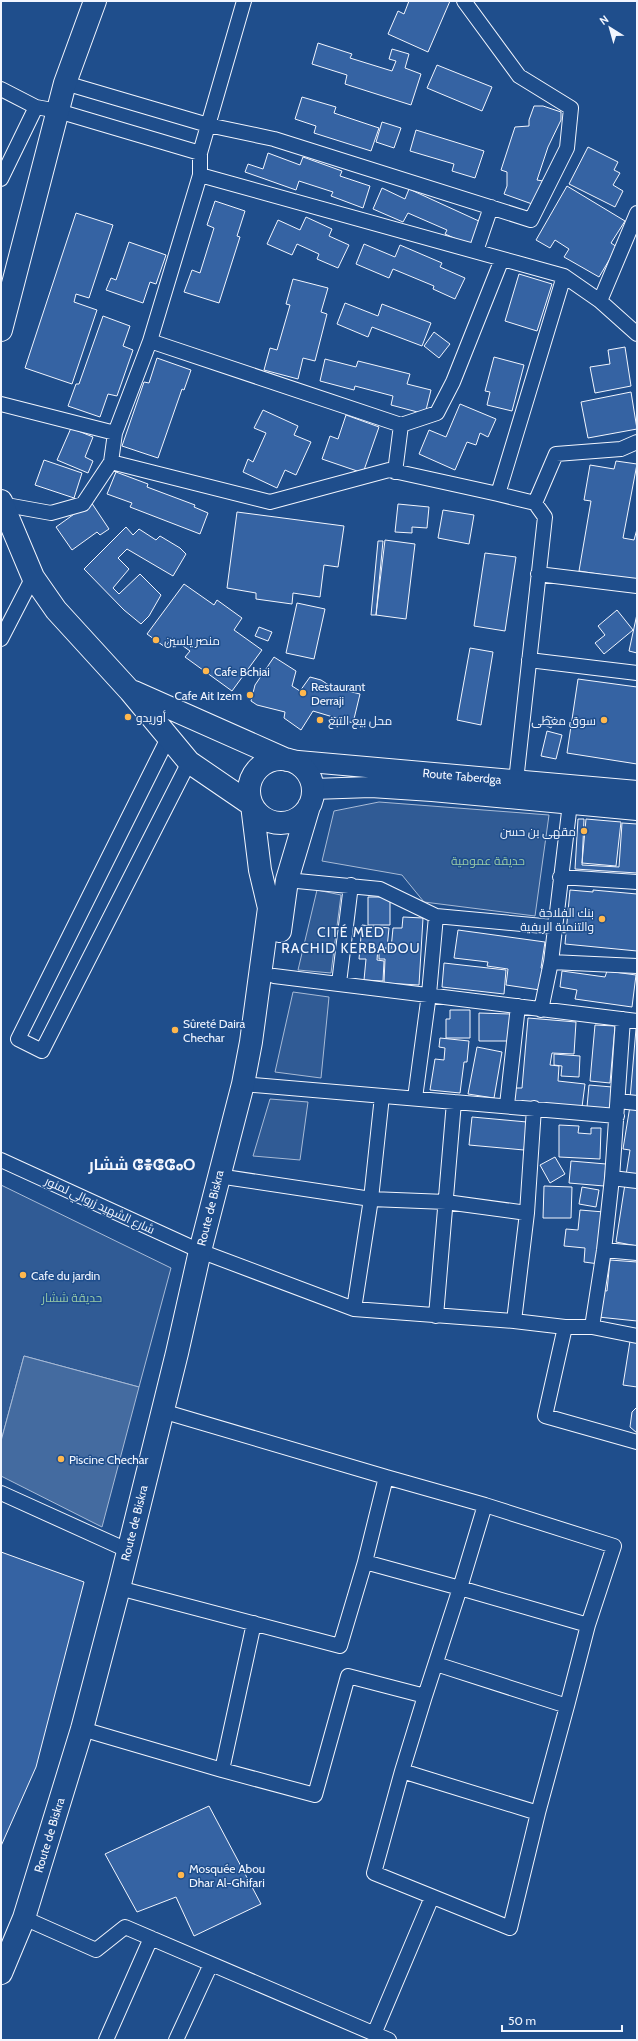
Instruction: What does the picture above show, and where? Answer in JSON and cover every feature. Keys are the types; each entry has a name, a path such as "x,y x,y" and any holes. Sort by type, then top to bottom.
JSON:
{"main road":[{"path":"1,330 65,83 95,1"},
{"path":"1,503 33,577 56,610 130,691 189,762 252,805 258,814 266,820 275,823 285,823 295,820 303,814 311,797"},
{"path":"130,691 295,763 304,770 311,781 311,797 287,880 274,976 251,1042"},
{"path":"251,1042 269,908 260,870 252,805 249,796 252,776 258,768 267,762 287,760"},
{"name":"Route Taberdga","path":"287,760 516,781 637,810"},
{"name":"Route Taberdga","path":"311,797 371,787 571,794 637,791"},
{"name":"Route de Biskra","path":"1,1974 24,1918 82,1729 119,1588 177,1353 218,1176 243,1084 251,1042"}],"street":[{"path":"1,503 51,513 83,504 112,462 115,433 150,341 200,175 200,153 244,1"},
{"path":"65,83 208,125 274,139 531,220 567,148 571,108 519,76 464,1"},
{"path":"1,89 36,107 58,111 200,153"},
{"path":"1,179 36,107"},
{"path":"200,175 564,276 600,301 637,334"},
{"path":"476,251 491,207"},
{"path":"600,301 637,213"},
{"path":"150,341 401,425 438,413 454,382 502,259"},
{"path":"498,494 564,276"},
{"path":"1,404 115,433"},
{"path":"395,472 401,425"},
{"path":"536,503 556,454 621,450 637,442"},
{"path":"112,462 270,502 388,470 536,503 544,517 516,781"},
{"path":"538,574 637,586"},
{"path":"1,639 33,577"},
{"path":"529,660 637,673"},
{"path":"168,738 18,1039 42,1051 189,762"},
{"path":"541,1010 551,962 571,794"},
{"path":"560,877 637,882"},
{"path":"287,880 380,889 436,916 554,927"},
{"path":"340,983 351,885"},
{"path":"415,1098 429,994 436,916"},
{"path":"551,962 637,966"},
{"path":"274,976 630,1020 618,1101 612,1178 604,1250 592,1327"},
{"path":"507,1105 518,1006"},
{"path":"243,1084 454,1102 507,1105 617,1116"},
{"path":"354,1309 371,1199 382,1096"},
{"path":"618,1101 637,1103"},
{"path":"436,1316 454,1102"},
{"path":"514,1321 526,1214 534,1108"},
{"name":"شارع الشهيد زروالي لمنور","path":"1,1160 200,1251 354,1309 514,1321 565,1327 592,1327 637,1336"},
{"path":"218,1176 371,1199 446,1202 526,1214"},
{"path":"612,1178 637,1181"},
{"path":"604,1250 637,1253"},
{"path":"565,1327 545,1416 637,1442"},
{"path":"162,1411 485,1505 614,1546 588,1625 538,1813 510,1928 374,1873 402,1770 485,1505"},
{"path":"119,1588 340,1646 365,1562 386,1477"},
{"path":"1,1493 128,1550"},
{"path":"365,1562 588,1625"},
{"path":"222,1770 254,1623"},
{"path":"436,1664 567,1706"},
{"path":"82,1729 222,1770 315,1795 348,1676 425,1696"},
{"path":"402,1770 538,1813"},
{"path":"374,2034 432,1896"},
{"path":"24,1918 96,1950 125,1927 388,2040"},
{"path":"106,2040 151,1938"},
{"path":"176,2040 212,1964"}],"shaded area":[{"name":"حديقة عمومية","path":"379,802 549,815 535,916 424,902 402,875 322,861 334,811"},
{"path":"317,890 341,895 331,973 298,970"},
{"path":"293,992 329,997 321,1078 275,1072"},
{"path":"270,1099 308,1102 300,1160 253,1156"},
{"name":"حديقة ششار","path":"1,1185 171,1268 139,1387 24,1356 1,1441"},
{"name":"Piscine Chechar","path":"24,1356 139,1387 102,1527 1,1476 1,1441"}],"building":[{"path":"409,1 450,1 428,52 388,34 398,11 404,14"},
{"path":"318,43 352,54 350,58 392,71 396,61 389,59 392,49 409,54 405,68 421,74 411,105 345,84 347,75 312,64"},
{"path":"437,65 492,87 482,111 427,88"},
{"path":"302,97 336,107 334,113 379,128 371,151 314,133 316,126 295,119"},
{"path":"534,106 543,106 561,112 561,120 548,147 537,180 543,181 535,205 504,194 507,186 507,172 501,170 515,127 529,126 529,120"},
{"path":"382,122 401,128 394,148 376,142"},
{"path":"416,130 484,151 475,178 452,171 454,164 410,151"},
{"path":"588,147 618,162 614,170 620,173 613,185 623,191 615,207 569,184"},
{"path":"268,153 300,165 303,157 342,171 340,176 370,186 363,208 331,196 333,192 299,181 296,190 245,172 248,164 263,169"},
{"path":"567,186 625,221 611,243 617,247 599,277 564,257 569,249 555,240 550,248 536,240"},
{"path":"382,188 405,199 409,189 481,222 470,245 445,234 447,230 408,213 403,222 373,209"},
{"path":"215,201 245,211 237,236 240,237 219,303 184,292 192,270 200,273 214,228 207,225"},
{"path":"76,213 113,225 89,298 76,294 74,302 97,310 72,384 25,368"},
{"path":"306,217 332,229 329,236 349,245 338,268 317,259 319,254 297,244 292,255 267,244 278,220 300,230"},
{"path":"129,242 166,255 156,284 150,282 143,303 106,290 111,278 116,280"},
{"path":"364,244 395,257 400,245 442,263 440,267 465,278 455,299 433,289 434,286 393,269 389,278 356,264"},
{"path":"519,274 552,284 537,331 505,321"},
{"path":"293,279 328,288 321,312 327,314 315,361 303,358 298,379 264,370 270,348 277,350 290,305 286,304"},
{"path":"345,303 378,316 382,304 431,323 422,346 372,327 368,337 337,324"},
{"path":"103,316 130,326 123,346 133,350 117,396 108,394 100,417 68,406 76,384 79,384"},
{"path":"434,332 450,344 439,358 424,346"},
{"path":"625,347 631,386 595,393 590,367 610,364 608,350"},
{"path":"494,357 524,365 512,411 487,405 490,392 485,391"},
{"path":"157,358 191,370 184,390 182,389 158,458 122,446 144,382 149,383"},
{"path":"325,359 356,367 358,361 410,374 407,384 431,390 425,414 391,405 393,396 355,386 354,390 320,381"},
{"path":"631,392 637,429 588,438 581,402"},
{"path":"460,404 496,419 488,437 480,433 476,445 467,442 455,470 419,454 429,430 446,437"},
{"path":"263,410 298,426 294,435 311,442 296,475 285,470 277,488 243,472 248,459 253,462 266,433 254,428"},
{"path":"346,415 379,427 363,473 322,459 330,436 338,439"},
{"path":"71,428 93,437 85,457 93,461 88,473 57,460"},
{"path":"44,460 82,473 74,498 35,485"},
{"path":"616,461 637,464 623,538 634,540 637,529 637,580 579,571 591,501 584,500 590,465 614,469"},
{"path":"116,472 148,484 147,487 195,505 194,507 208,513 200,534 130,507 132,503 107,494"},
{"path":"91,502 109,529 100,535 97,532 72,550 56,527"},
{"path":"398,504 429,507 427,528 412,527 412,533 395,532"},
{"path":"443,510 474,515 469,544 438,538"},
{"path":"237,512 344,526 338,567 324,565 320,597 293,593 292,604 256,599 256,593 227,588"},
{"path":"126,527 133,535 139,529 156,540 160,536 180,548 186,554 173,576 127,549 118,558 129,569 113,588 119,594 140,574 161,595 149,616 141,624 124,610 84,569"},
{"path":"385,540 415,544 406,619 376,615"},
{"path":"378,541 383,541 376,615 371,615"},
{"path":"485,553 516,557 505,631 474,626"},
{"path":"184,584 214,605 217,600 242,618 234,630 262,650 232,691 185,657 190,651 172,638 165,647 147,634"},
{"path":"297,603 325,609 314,659 286,653"},
{"path":"617,610 633,630 604,654 595,643 605,635 598,626"},
{"path":"637,614 637,653 629,651"},
{"path":"259,627 272,632 268,641 255,636"},
{"path":"470,648 493,652 481,725 457,720"},
{"name":"Restaurant Derraji","path":"274,657 296,671 292,686 300,691 310,677 321,680 332,687 360,694 353,723 313,711 301,730 284,718 285,712 257,705 251,701 255,685"},
{"name":"سوق مغطى","path":"578,679 637,687 637,764 567,753"},
{"path":"547,716 555,719 551,728 543,724"},
{"path":"547,731 562,735 556,759 541,756"},
{"path":"578,819 584,819 582,865 619,867 622,823 637,824 637,873 575,869"},
{"path":"586,819 621,822 616,866 582,863"},
{"name":"بنك الفلاحة والتنمية الريفية","path":"570,890 593,892 593,890 637,894 637,951 565,944"},
{"path":"368,897 390,897 390,925 368,925"},
{"path":"403,917 423,918 419,985 384,983 385,959 379,959 379,948 391,949 393,928 402,928"},
{"path":"362,925 389,928 387,948 378,947 377,960 384,961 383,981 364,980 366,959 359,959"},
{"path":"458,930 545,942 541,968 543,969 540,990 506,985 508,969 487,966 488,962 454,958"},
{"path":"444,963 506,970 504,994 442,987"},
{"path":"562,971 605,977 607,971 636,975 632,1007 575,999 577,990 560,987"},
{"path":"450,1010 470,1010 470,1038 446,1038 446,1019 450,1019"},
{"path":"479,1013 510,1014 509,1041 479,1041"},
{"path":"528,1018 576,1022 574,1054 552,1053 550,1065 559,1066 558,1081 585,1084 582,1107 512,1101 513,1088 522,1088"},
{"path":"595,1025 615,1026 610,1083 590,1081"},
{"path":"637,1029 637,1100 630,1099"},
{"path":"440,1038 469,1041 467,1062 464,1062 460,1093 430,1090 435,1059 444,1060 445,1048 439,1047"},
{"path":"477,1047 502,1052 494,1098 468,1094"},
{"path":"554,1054 580,1056 579,1077 561,1076 562,1066 554,1065"},
{"path":"589,1085 612,1087 610,1109 587,1107"},
{"path":"630,1106 637,1107 637,1177 626,1175 630,1150 623,1149"},
{"path":"472,1117 527,1122 524,1150 469,1145"},
{"path":"559,1125 579,1126 578,1133 591,1134 591,1128 601,1128 600,1159 559,1157"},
{"path":"555,1157 565,1174 550,1183 540,1165"},
{"path":"571,1161 606,1164 604,1186 569,1183"},
{"path":"625,1184 637,1186 637,1246 616,1242"},
{"path":"544,1186 572,1187 571,1218 543,1218"},
{"path":"582,1187 599,1190 596,1207 579,1204"},
{"path":"580,1210 604,1212 599,1264 584,1262 585,1248 564,1246 566,1229 578,1230"},
{"path":"610,1260 637,1262 637,1321 598,1317 600,1290 607,1291"},
{"path":"630,1341 637,1342 637,1387 623,1385"},
{"path":"637,1407 637,1433 630,1427 632,1412"},
{"path":"1,1552 84,1582 36,1767 1,1846"},
{"name":"Mosquée Abou Dhar Al-Ghifari","path":"209,1806 261,1904 194,1936 176,1897 137,1912 105,1854"}],"place":[{"name":"منصر ياسين","path":"156,640"},
{"name":"Cafe Bchiai","path":"206,671"},
{"name":"Restaurant Derraji","path":"303,693"},
{"name":"Cafe Ait Izem","path":"250,695"},
{"name":"أوريدو","path":"128,717"},
{"name":"محل بيع التبغ","path":"320,720"},
{"name":"سوق مغطى","path":"604,720"},
{"name":"مقهى بن حسن","path":"584,831"},
{"name":"بنك الفلاحة والتنمية الريفية","path":"602,919"},
{"name":"Sûreté Daira Chechar","path":"175,1030"},
{"name":"Cafe du jardin","path":"23,1275"},
{"name":"Piscine Chechar","path":"61,1459"},
{"name":"Mosquée Abou Dhar Al-Ghifari","path":"181,1875"}],"district":[{"name":"CITÉ MED RACHID KERBADOU","path":"351,940"},
{"name":"ششار ⵛⴻⵛⵛⴰⵔ","path":"142,1164"}]}
